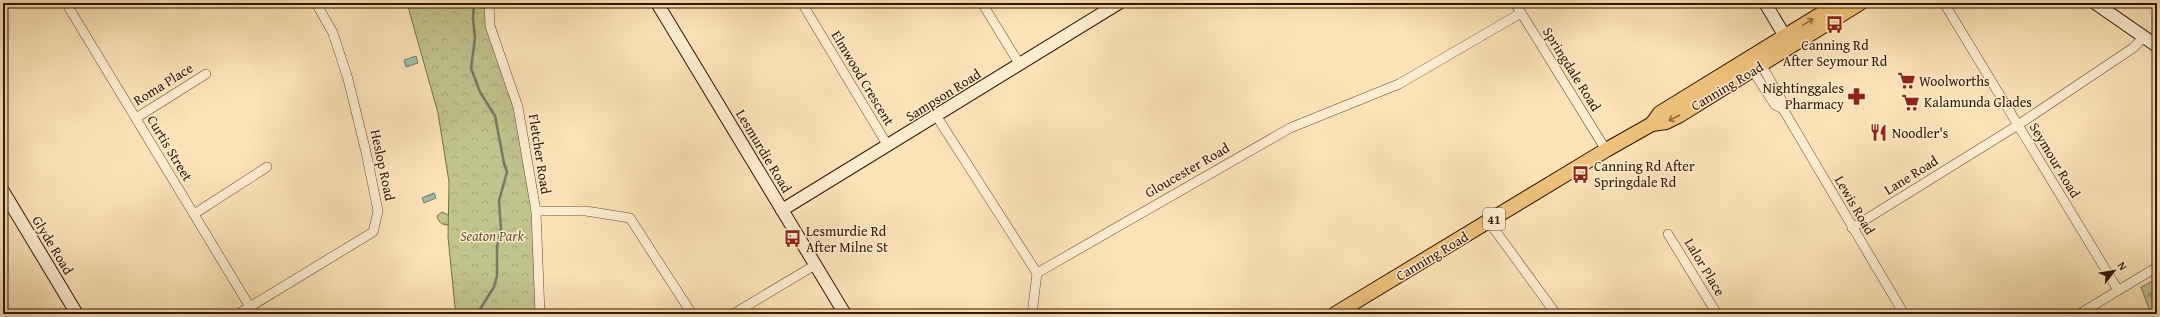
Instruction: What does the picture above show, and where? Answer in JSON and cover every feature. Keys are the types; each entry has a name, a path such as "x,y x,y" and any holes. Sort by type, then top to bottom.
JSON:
{"main road":[{"name":"Canning Road","path":"1335,314 1606,150 1652,124 1660,113 1755,65 1839,3"},
{"name":"Canning Road","path":"1788,41 1860,3"}],"street":[{"name":"Curtis Street","path":"66,3 250,307"},
{"name":"Heslop Road","path":"238,314 373,232 378,211 366,152 348,79 333,33 316,3"},
{"name":"Fletcher Road","path":"489,3 490,26 518,107 536,211 540,314"},
{"name":"Lesmurdie Road","path":"657,3 845,314"},
{"name":"Elmwood Crescent","path":"802,3 888,146"},
{"path":"982,3 1020,65"},
{"name":"Sampson Road","path":"782,210 937,117 1120,3"},
{"name":"Springdale Road","path":"1515,3 1606,150"},
{"path":"1765,3 1788,41"},
{"name":"Seymour Road","path":"1944,3 2118,290"},
{"path":"2095,3 2157,46"},
{"name":"Gloucester Road","path":"1037,274 1290,128 1399,84 1521,13"},
{"name":"Lane Road","path":"1852,228 2018,125 2133,48 2144,37"},
{"name":"Lewis Road","path":"1755,65 1782,100 1783,109 1904,314"},
{"name":"Roma Place","path":"136,118 206,74"},
{"path":"937,117 1037,274 1032,314"},
{"path":"194,214 267,167"},
{"name":"Glyde Road","path":"3,191 77,314"},
{"path":"536,211 586,211 630,218 692,314"},
{"path":"1489,222 1556,314"},
{"name":"Lalor Place","path":"1668,234 1717,314"},
{"path":"733,314 816,265"},
{"path":"2079,314 2157,267"}],"green space":[{"name":"Seaton Park","path":"407,3 489,3 490,26 518,107 536,211 540,314 458,314 455,307 448,237 449,182 438,113"},
{"path":"442,212 448,215 452,212 450,225 443,224 439,221 437,216"},
{"path":"2157,279 2157,314 2151,314 2141,287"}],"water":[{"path":"416,56 418,63 406,67 404,60"},
{"path":"434,193 436,198 424,203 422,198"}],"waterway":[{"path":"474,3 473,19 475,38 471,68 480,92 495,116 507,172 499,201 501,229 497,247 497,276 494,287 477,314"}],"place":[{"name":"Canning Rd After Seymour Rd","path":"1835,25"},
{"name":"Woolworths","path":"1906,81"},
{"name":"Nightinggales Pharmacy","path":"1857,96"},
{"name":"Kalamunda Glades","path":"1911,102"},
{"name":"Noodler's","path":"1879,133"},
{"name":"Canning Rd After Springdale Rd","path":"1581,174"},
{"name":"Lesmurdie Rd After Milne St","path":"793,239"}]}
